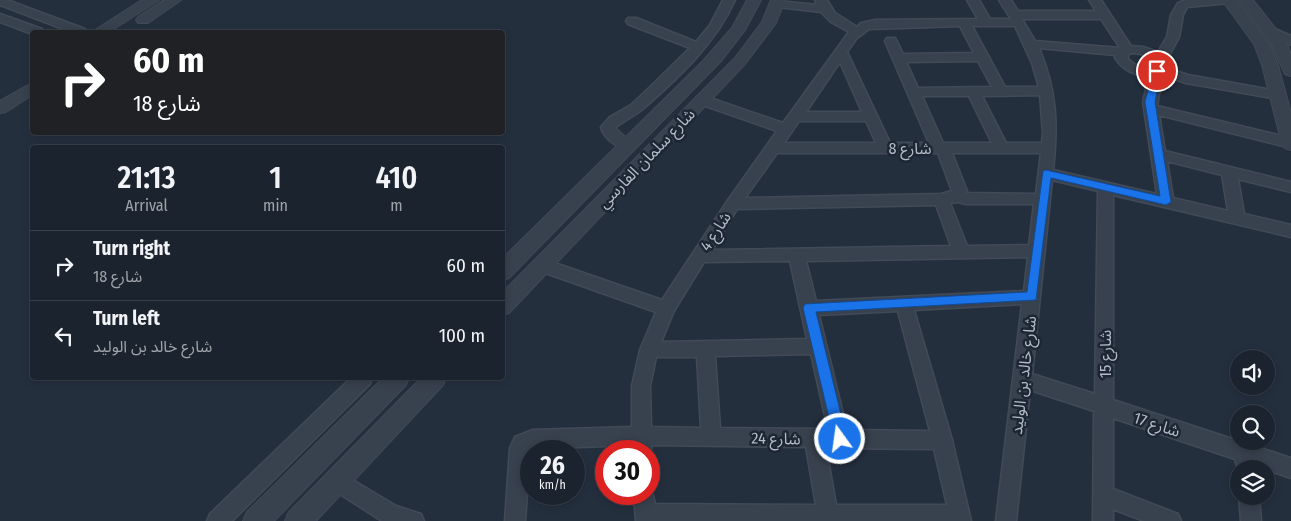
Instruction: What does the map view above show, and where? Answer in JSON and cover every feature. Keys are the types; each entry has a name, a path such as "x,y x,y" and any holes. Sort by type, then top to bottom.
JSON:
{"street":[{"path":"4,5 24,0"},
{"path":"102,30 152,0"},
{"path":"125,30 174,0"},
{"path":"628,146 609,132 608,127 612,122 639,105 698,47 715,27 729,0"},
{"name":"شارع سلمان الفارسي","path":"505,269 724,48 742,24 754,0"},
{"path":"973,0 986,23"},
{"name":"شارع خالد بن الوليد","path":"1005,0 1032,44 1047,91 1050,112 1049,148 1006,521"},
{"path":"1095,0 1129,50"},
{"path":"1172,0 1177,15"},
{"path":"1210,0 1229,0 1260,44 1270,65 1289,128 1291,144 1150,105 1159,67 1173,37 1177,15 1182,5 1210,0"},
{"path":"1246,0 1270,31 1289,61"},
{"path":"778,2 822,4 831,17 855,33 875,24 986,23 1017,18 1105,15"},
{"name":"شارع سلمان الفارسي","path":"505,304 740,61 756,42 778,2"},
{"path":"4,5 75,30"},
{"path":"0,18 33,30"},
{"path":"632,22 698,47"},
{"path":"964,23 1001,91"},
{"path":"1270,31 1291,41"},
{"name":"شارع 4","path":"641,440 641,386 649,350 666,308 771,148 855,33"},
{"path":"1166,202 1150,105 1131,67 1121,58 1129,50 1163,42 1173,37"},
{"path":"891,40 960,191 958,196"},
{"path":"1032,44 1129,50 1151,54 1159,67 1186,80 1278,95"},
{"path":"841,51 885,148"},
{"path":"899,58 982,57"},
{"path":"1131,67 1142,71 1159,67"},
{"path":"0,93 30,74"},
{"path":"0,108 30,89"},
{"path":"973,91 1001,148"},
{"path":"914,92 1047,91"},
{"path":"702,100 790,122 871,117"},
{"name":"شارع 8","path":"771,148 1049,148"},
{"path":"1158,154 1291,187"},
{"path":"1229,172 1237,218"},
{"path":"1046,174 1291,231"},
{"name":"شارع 15","path":"1103,521 1106,187"},
{"path":"733,204 941,200 958,196 966,199 1043,200"},
{"path":"941,200 961,250"},
{"path":"699,256 961,250 1037,251"},
{"path":"796,254 840,439"},
{"path":"543,265 666,308"},
{"path":"809,308 1032,297"},
{"path":"646,509 828,518 961,519 942,440 904,303"},
{"path":"649,350 818,346"},
{"path":"705,348 711,437"},
{"name":"شارع 17","path":"1023,379 1104,406 1242,460"},
{"path":"217,521 361,380"},
{"path":"256,521 396,380"},
{"path":"298,521 433,380"},
{"name":"شارع 24","path":"660,442 711,437 942,440"},
{"path":"814,438 828,518"},
{"name":"شارع 24","path":"515,521 520,448 522,443 533,439 595,442"},
{"name":"شارع 17","path":"1275,466 1291,468"},
{"path":"336,480 392,515 414,521"},
{"path":"1103,495 1171,521"},
{"path":"1250,505 1251,521"}],"route":[{"path":"840,439 809,308 1032,297 1046,174 1166,202 1150,102 1157,71"}]}
